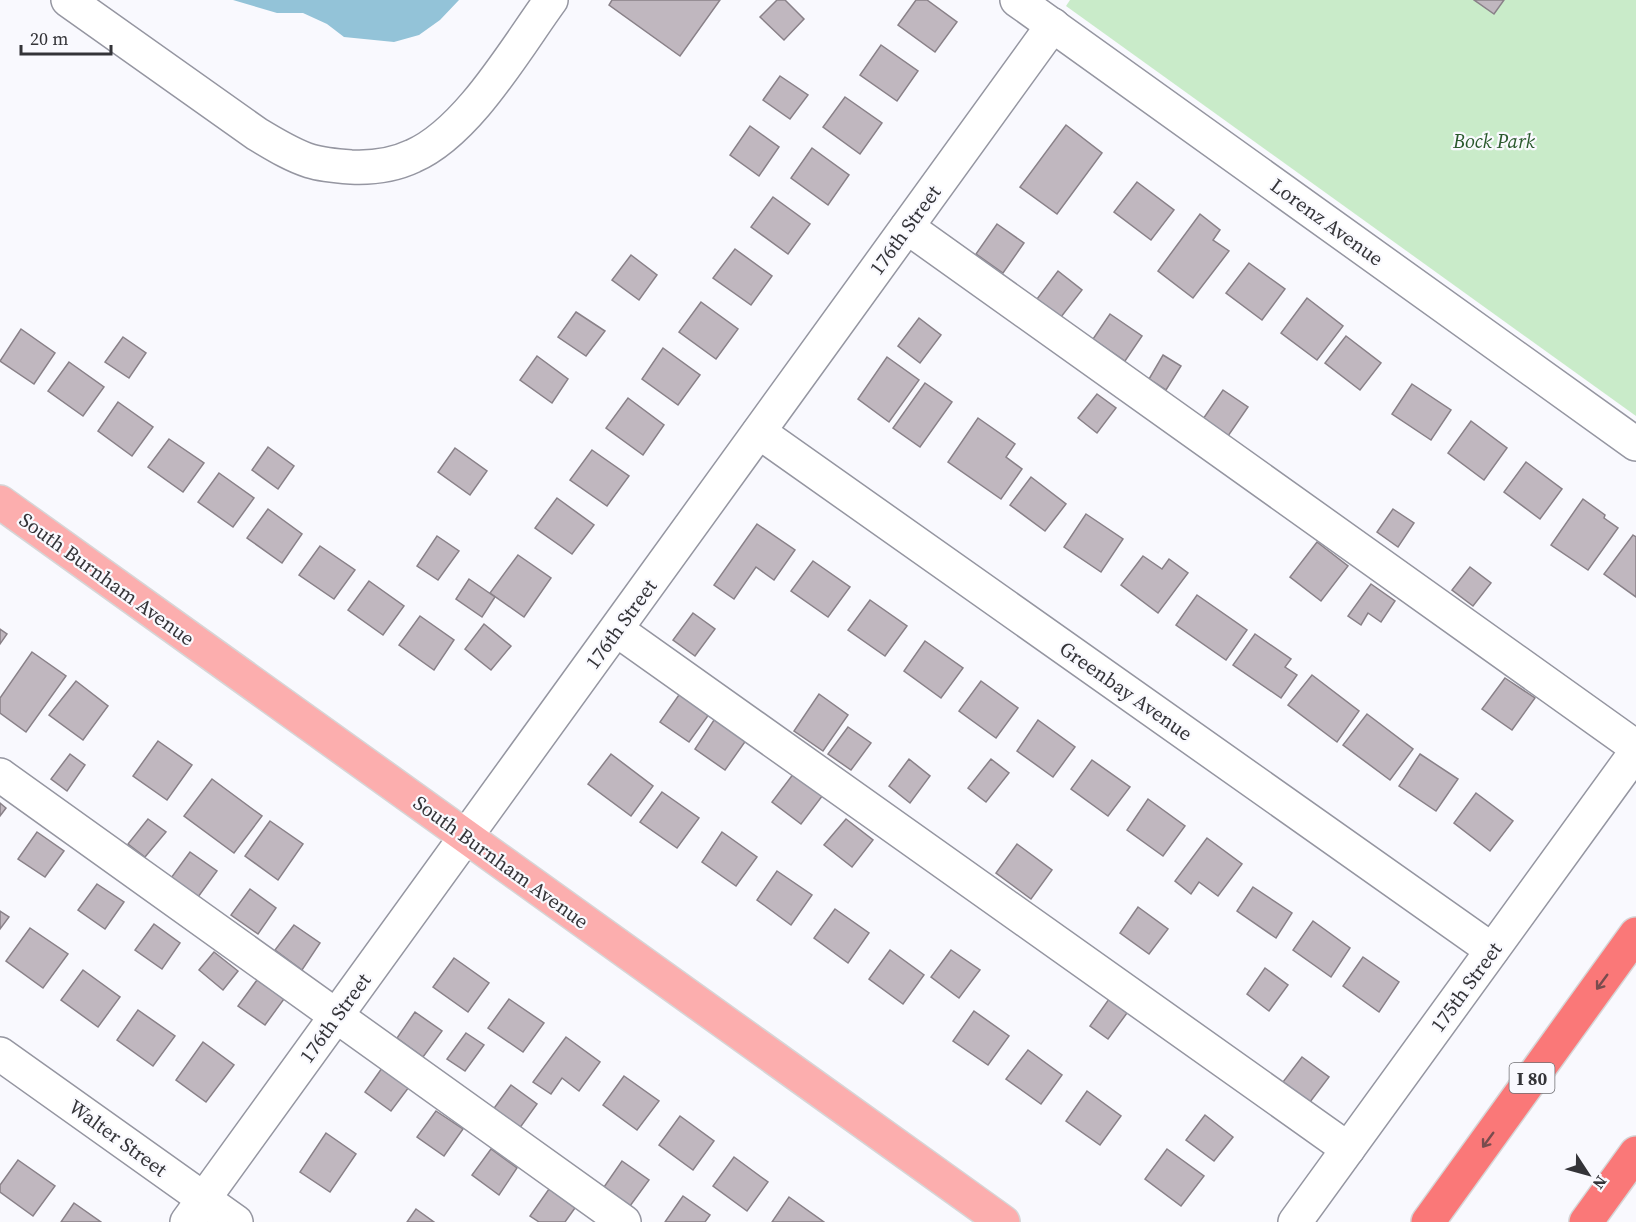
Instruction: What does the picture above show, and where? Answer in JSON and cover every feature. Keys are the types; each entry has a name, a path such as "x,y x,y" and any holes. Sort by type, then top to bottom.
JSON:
{"highway":[{"name":"I 80","path":"1428,1222 1636,934"},
{"path":"1586,1222 1636,1153"}],"main road":[{"name":"South Burnham Avenue","path":"0,502 1003,1222"}],"street":[{"path":"68,0 257,134 286,151 310,161 334,166 361,167 387,165 413,156 435,143 460,121 485,91 551,0"},
{"name":"Lorenz Avenue","path":"1017,0 1636,444"},
{"name":"176th Street","path":"195,1211 1053,25"},
{"path":"908,227 1636,747"},
{"name":"Greenbay Avenue","path":"759,432 1492,950"},
{"path":"617,630 1348,1149"},
{"name":"175th Street","path":"1295,1222 1636,752"},
{"path":"0,775 624,1222"},
{"name":"Walter Street","path":"0,1054 195,1211 236,1222"}],"green space":[{"name":"Bock Park","path":"1070,0 1636,0 1636,416 1066,6"}],"water":[{"path":"233,0 459,0 440,20 419,35 394,42 344,37 327,24 303,13 277,13"}],"building":[{"path":"612,0 720,0 680,56 609,5"},
{"path":"777,0 785,0 804,19 784,40 760,17"},
{"path":"916,0 927,0 957,22 935,52 898,25"},
{"path":"1474,0 1504,0 1494,14"},
{"path":"881,45 918,71 897,101 860,75"},
{"path":"780,76 808,95 790,119 763,100"},
{"path":"845,97 882,123 860,154 823,127"},
{"path":"1066,125 1102,153 1057,214 1020,187"},
{"path":"750,126 779,147 759,176 730,155"},
{"path":"812,148 849,175 828,205 791,178"},
{"path":"1137,182 1174,210 1151,240 1114,212"},
{"path":"773,197 810,224 788,254 751,227"},
{"path":"1200,214 1220,230 1213,240 1229,251 1193,298 1158,271"},
{"path":"997,224 1024,243 1003,273 976,254"},
{"path":"735,249 772,276 751,305 713,278"},
{"path":"631,255 657,275 639,300 612,280"},
{"path":"1249,263 1285,289 1262,320 1226,293"},
{"path":"1058,271 1082,290 1061,317 1037,299"},
{"path":"1307,298 1343,326 1317,360 1281,333"},
{"path":"701,302 738,329 716,359 679,332"},
{"path":"576,312 605,331 586,356 558,337"},
{"path":"1110,314 1142,336 1125,361 1093,339"},
{"path":"919,318 941,335 920,363 898,346"},
{"path":"21,329 55,353 34,384 0,361"},
{"path":"1346,336 1381,363 1360,390 1325,363"},
{"path":"123,337 146,353 129,378 105,362"},
{"path":"663,348 700,375 678,405 642,379"},
{"path":"1163,355 1181,366 1166,390 1149,379"},
{"path":"537,356 568,379 552,403 520,380"},
{"path":"887,357 919,380 889,422 858,399"},
{"path":"69,362 104,387 83,416 48,391"},
{"path":"925,383 952,402 920,447 893,428"},
{"path":"1412,384 1451,410 1431,440 1392,414"},
{"path":"1223,390 1248,407 1228,436 1203,419"},
{"path":"1097,394 1116,408 1097,433 1078,418"},
{"path":"628,398 664,425 643,455 606,428"},
{"path":"118,402 153,427 132,456 98,431"},
{"path":"978,418 1015,444 1006,457 1022,469 1001,499 948,462"},
{"path":"1471,421 1507,448 1484,480 1448,453"},
{"path":"169,439 204,463 183,492 148,467"},
{"path":"268,447 294,466 278,489 252,470"},
{"path":"455,448 487,471 470,495 438,472"},
{"path":"592,450 629,476 607,506 570,480"},
{"path":"1526,462 1562,489 1540,519 1504,492"},
{"path":"219,473 254,498 233,527 198,502"},
{"path":"1031,477 1066,504 1045,531 1010,505"},
{"path":"557,498 594,525 572,554 535,528"},
{"path":"1583,499 1618,528 1588,570 1551,545"},
{"path":"268,509 302,534 282,563 247,538"},
{"path":"1393,509 1414,523 1398,547 1377,532"},
{"path":"1086,514 1123,539 1101,572 1064,547"},
{"path":"757,524 795,550 774,580 756,567 734,599 714,585"},
{"path":"1633,535 1636,537 1636,597 1604,574"},
{"path":"437,536 459,551 438,580 417,566"},
{"path":"1317,542 1348,566 1321,601 1290,577"},
{"path":"320,546 355,570 334,599 299,575"},
{"path":"518,555 551,578 524,617 490,593"},
{"path":"1143,556 1162,569 1169,559 1188,573 1158,613 1121,585"},
{"path":"813,561 850,587 828,617 791,591"},
{"path":"1470,567 1491,583 1473,606 1452,590"},
{"path":"469,579 495,597 482,617 456,599"},
{"path":"369,581 404,606 383,635 348,610"},
{"path":"1371,584 1395,601 1381,622 1368,613 1361,625 1348,616"},
{"path":"1197,595 1247,630 1226,660 1176,625"},
{"path":"870,600 907,626 885,656 848,630"},
{"path":"693,613 715,629 695,656 673,640"},
{"path":"420,616 454,640 434,670 399,645"},
{"path":"484,624 511,646 491,670 465,649"},
{"path":"0,629 7,634 0,644"},
{"path":"1255,634 1291,659 1285,667 1297,675 1281,698 1233,665"},
{"path":"925,641 963,668 941,698 904,671"},
{"path":"32,652 66,676 26,732 0,713 0,698"},
{"path":"1312,675 1359,711 1337,742 1288,705"},
{"path":"1505,678 1535,698 1512,730 1482,709"},
{"path":"76,681 108,706 83,740 49,715"},
{"path":"981,681 1018,708 996,738 959,711"},
{"path":"681,692 710,713 689,742 660,722"},
{"path":"819,694 848,715 823,751 794,731"},
{"path":"1367,714 1413,749 1390,780 1343,745"},
{"path":"716,717 747,739 725,770 695,749"},
{"path":"1038,720 1075,747 1053,777 1017,751"},
{"path":"848,727 871,743 851,770 828,754"},
{"path":"158,741 192,765 167,800 133,776"},
{"path":"70,754 85,765 67,791 51,779"},
{"path":"611,754 653,786 631,816 588,784"},
{"path":"1420,754 1458,779 1436,811 1399,786"},
{"path":"909,759 930,776 910,803 889,786"},
{"path":"991,759 1009,773 986,802 968,788"},
{"path":"1092,760 1130,787 1108,816 1071,789"},
{"path":"794,773 823,795 801,824 772,802"},
{"path":"212,779 262,816 234,853 184,816"},
{"path":"662,792 699,818 677,848 640,822"},
{"path":"1476,793 1513,821 1490,851 1454,823"},
{"path":"1148,799 1185,826 1163,856 1127,830"},
{"path":"0,803 6,808 0,816"},
{"path":"148,819 166,832 145,857 128,844"},
{"path":"846,819 873,840 852,867 824,845"},
{"path":"270,821 303,844 278,880 245,856"},
{"path":"37,832 64,851 45,877 18,859"},
{"path":"722,832 757,857 736,886 702,862"},
{"path":"1207,838 1242,864 1218,896 1199,882 1191,894 1175,881"},
{"path":"1017,844 1052,870 1031,899 996,873"},
{"path":"190,852 217,871 198,897 171,878"},
{"path":"777,871 812,895 791,925 757,900"},
{"path":"97,884 124,902 105,929 78,910"},
{"path":"1253,887 1292,913 1276,938 1237,911"},
{"path":"250,889 276,908 258,934 231,915"},
{"path":"1138,907 1168,929 1149,954 1120,933"},
{"path":"835,909 869,933 848,963 814,938"},
{"path":"0,911 9,917 0,929"},
{"path":"1313,921 1350,948 1331,977 1293,950"},
{"path":"154,924 180,943 162,969 135,950"},
{"path":"294,925 320,943 302,970 275,950"},
{"path":"30,928 68,954 43,988 6,961"},
{"path":"890,950 924,975 903,1004 869,979"},
{"path":"951,950 980,970 959,998 931,977"},
{"path":"214,952 238,971 223,990 199,970"},
{"path":"1363,957 1399,982 1379,1012 1343,986"},
{"path":"454,958 489,983 468,1012 433,987"},
{"path":"1265,968 1288,985 1269,1011 1247,994"},
{"path":"83,970 120,997 98,1027 61,1000"},
{"path":"257,980 284,999 265,1025 238,1006"},
{"path":"509,999 544,1023 523,1052 488,1028"},
{"path":"1109,999 1127,1013 1108,1039 1090,1026"},
{"path":"138,1010 175,1036 153,1066 117,1040"},
{"path":"974,1011 1009,1036 988,1065 953,1041"},
{"path":"415,1012 442,1031 423,1057 397,1038"},
{"path":"466,1033 484,1045 465,1071 447,1059"},
{"path":"566,1037 600,1062 579,1091 562,1078 551,1094 533,1082"},
{"path":"203,1042 234,1065 206,1102 176,1080"},
{"path":"1028,1050 1062,1075 1041,1104 1006,1079"},
{"path":"1302,1057 1329,1077 1310,1102 1283,1082"},
{"path":"382,1068 409,1087 391,1111 365,1092"},
{"path":"624,1076 659,1101 637,1130 603,1105"},
{"path":"511,1085 537,1104 519,1129 492,1111"},
{"path":"1087,1091 1121,1116 1100,1145 1066,1121"},
{"path":"436,1111 463,1129 444,1156 417,1137"},
{"path":"1205,1115 1233,1137 1214,1161 1186,1140"},
{"path":"680,1116 714,1141 693,1170 659,1145"},
{"path":"326,1133 356,1154 330,1192 300,1172"},
{"path":"491,1149 517,1168 499,1195 472,1175"},
{"path":"1167,1149 1204,1176 1181,1206 1145,1179"},
{"path":"734,1157 768,1182 747,1211 713,1186"},
{"path":"18,1160 55,1186 33,1216 0,1192 0,1185"},
{"path":"622,1161 649,1180 630,1206 604,1187"},
{"path":"549,1189 575,1208 565,1222 539,1222 530,1216"},
{"path":"683,1196 710,1215 705,1222 665,1222"},
{"path":"789,1197 824,1222 772,1222"},
{"path":"74,1203 101,1222 61,1222"},
{"path":"416,1209 434,1222 407,1222"}]}
